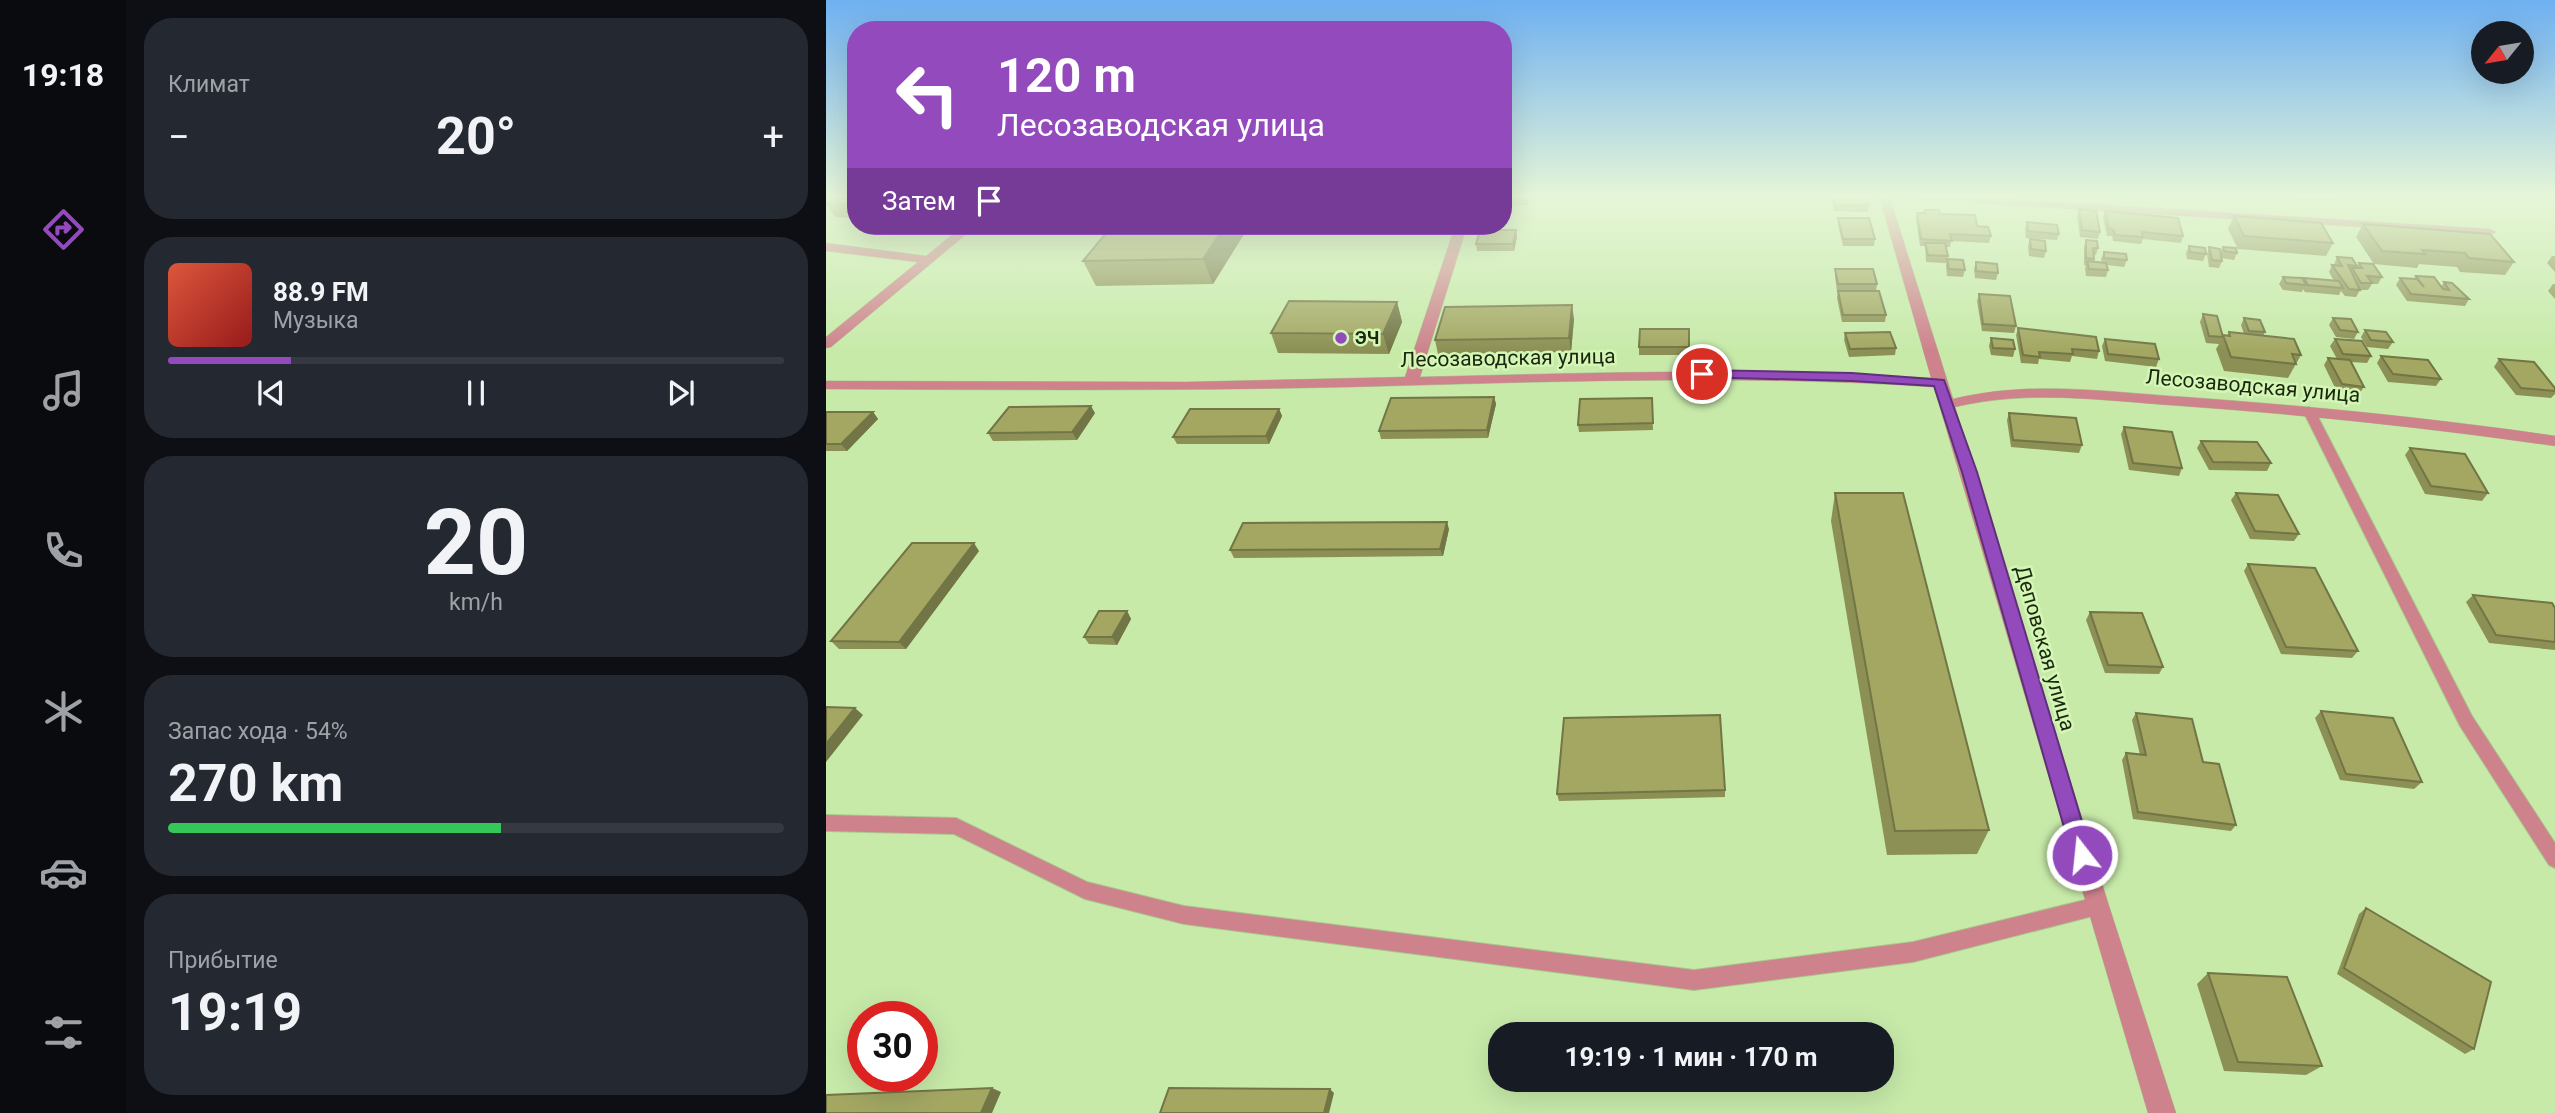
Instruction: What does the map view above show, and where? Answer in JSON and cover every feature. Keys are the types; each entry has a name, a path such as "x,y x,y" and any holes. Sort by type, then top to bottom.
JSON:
{"street":[{"path":"826,247 928,261"},
{"path":"826,344 945,247"},
{"path":"1411,381 1454,247"},
{"name":"Деповская улица","path":"1899,247 2097,906 2162,1113"},
{"name":"Лесозаводская улица","path":"826,385 1186,386 1728,374 1940,383"},
{"name":"Лесозаводская улица","path":"1947,405 1989,395 2035,391 2309,411 2432,423 2555,441"}],"lane":[{"path":"2309,411 2466,721 2555,859"},
{"path":"826,823 956,826 1085,890 1184,915 1694,981 1913,952 2097,906"}],"building":[{"path":"1095,247 1211,247 1203,259 1083,261"},
{"path":"1926,247 1946,247 1948,256 1928,255"},
{"path":"2046,247 2046,251 2031,249"},
{"path":"2086,247 2098,247 2093,248 2094,259 2086,258"},
{"path":"2189,247 2205,248 2206,254 2190,252"},
{"path":"2209,247 2220,249 2222,261 2212,260"},
{"path":"2223,247 2236,248 2237,253 2224,251"},
{"path":"2379,247 2501,247 2514,262 2469,258 2465,253 2382,251"},
{"path":"2104,252 2126,254 2127,260 2104,258"},
{"path":"2337,257 2352,258 2357,266 2348,265 2360,290 2349,289 2332,265 2342,266"},
{"path":"1947,259 1963,260 1965,270 1949,269"},
{"path":"2087,261 2106,263 2108,270 2089,269"},
{"path":"1976,262 1997,264 1998,273 1976,271"},
{"path":"2359,263 2373,264 2382,277 2367,276 2372,283 2361,283 2352,268 2362,268"},
{"path":"1835,269 1873,269 1877,284 1838,284"},
{"path":"2416,276 2434,277 2443,289 2449,290 2444,282 2452,283 2469,299 2411,294 2400,278 2417,279 2424,287"},
{"path":"2283,277 2302,278 2306,285 2286,283"},
{"path":"2304,278 2339,281 2343,288 2308,285"},
{"path":"1838,291 1879,291 1886,315 1843,315"},
{"path":"1979,294 2010,296 2016,326 1983,324"},
{"path":"1289,301 1397,302 1383,334 1271,333"},
{"path":"1572,305 1569,338 1435,340 1445,307"},
{"path":"2203,314 2217,316 2223,337 2209,336"},
{"path":"2244,318 2260,320 2265,332 2249,331"},
{"path":"2333,318 2351,319 2358,332 2340,330"},
{"path":"2018,328 2096,337 2099,351 2072,349 2073,354 2039,352 2040,357 2023,355"},
{"path":"1640,329 1689,329 1689,347 1639,347"},
{"path":"2365,330 2386,332 2393,342 2371,340"},
{"path":"1890,332 1896,348 1850,349 1845,333"},
{"path":"2229,332 2294,339 2301,355 2292,354 2296,364 2231,357 2223,335 2230,336"},
{"path":"1991,338 2013,340 2015,349 1993,348"},
{"path":"2105,339 2155,344 2159,359 2108,354"},
{"path":"2335,339 2362,341 2371,356 2343,354"},
{"path":"2381,356 2428,360 2441,379 2393,374"},
{"path":"2328,358 2350,360 2364,387 2342,384"},
{"path":"2499,359 2534,362 2555,391 2521,388"},
{"path":"1494,397 1487,430 1379,431 1391,398"},
{"path":"1652,398 1653,423 1578,425 1580,399"},
{"path":"1091,406 1072,432 988,433 1009,407"},
{"path":"1190,409 1279,409 1266,436 1173,437"},
{"path":"826,412 873,412 841,444 826,444"},
{"path":"2009,413 2076,418 2082,445 2013,440"},
{"path":"2124,427 2172,432 2182,468 2133,463"},
{"path":"2201,441 2257,442 2271,463 2213,462"},
{"path":"2410,448 2465,454 2488,493 2431,486"},
{"path":"1835,493 1903,493 1989,830 1895,831"},
{"path":"2236,493 2278,495 2299,534 2255,531"},
{"path":"1447,522 1440,549 1230,550 1243,523"},
{"path":"912,543 974,543 899,642 831,641"},
{"path":"2248,564 2315,568 2358,651 2286,647"},
{"path":"2473,595 2552,603 2555,608 2555,642 2496,635"},
{"path":"1099,611 1127,611 1112,637 1084,637"},
{"path":"2090,612 2142,613 2163,667 2108,665"},
{"path":"826,707 855,708 826,744"},
{"path":"2321,711 2393,718 2422,782 2346,774"},
{"path":"2136,713 2192,719 2203,762 2219,764 2236,825 2138,812 2126,753 2146,755"},
{"path":"1720,715 1725,790 1557,794 1564,718"},
{"path":"2366,908 2491,982 2474,1049 2344,968"},
{"path":"2208,973 2287,977 2322,1066 2238,1062"},
{"path":"992,1088 981,1113 826,1113 826,1095"},
{"path":"1169,1088 1330,1089 1324,1113 1160,1113"}],"place":[{"name":"ЭЧ","path":"1341,338"}],"route":[{"path":"1702,374 1852,377 1940,383 1969,472 2082,855"}]}
